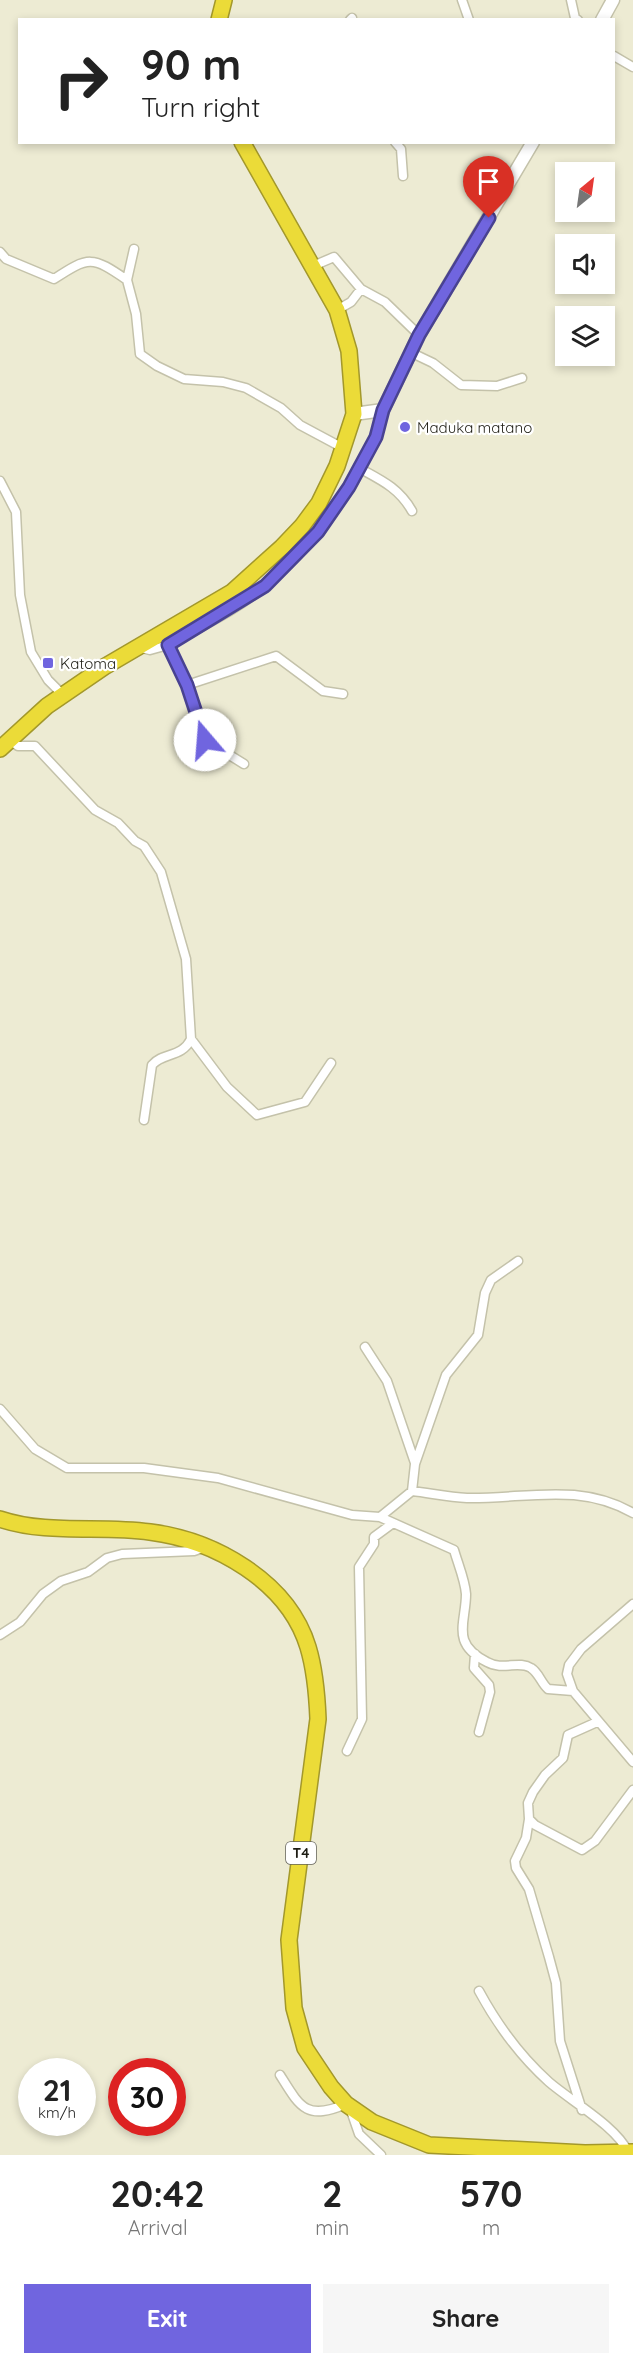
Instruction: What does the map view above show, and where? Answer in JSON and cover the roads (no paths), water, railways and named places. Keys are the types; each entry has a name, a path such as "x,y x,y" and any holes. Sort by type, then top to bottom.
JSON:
{"highway":[{"path":"5,745 63,695 137,647 232,592 282,547 319,503 343,448 354,414 349,351 337,310 243,144"},
{"name":"T4","path":"0,1519 14,1524 44,1527 150,1532 206,1546 255,1575 285,1603 308,1645 316,1683 318,1719 290,1940 294,2008 305,2048 348,2106 394,2133 429,2145 585,2154 630,2152"}],"main road":[{"path":"603,18 613,0"},
{"path":"354,414 383,410 419,335 532,144"}],"street":[{"path":"462,0 468,18"},
{"path":"570,0 575,18"},
{"path":"615,57 633,67"},
{"path":"397,144 401,149 403,176"},
{"path":"134,249 127,280 136,314 140,354 157,366 184,379 223,382 246,388 281,408 300,425 343,448"},
{"path":"0,252 6,259 54,279 81,261 102,263 127,280"},
{"path":"313,266 334,257 362,289 385,302 419,335"},
{"path":"337,310 351,302 362,289"},
{"path":"412,353 433,363 461,385 497,386 522,378"},
{"path":"137,647 150,650 168,645 265,586 318,532 376,437 383,410"},
{"path":"359,468 388,483 405,498 412,511"},
{"path":"0,482 16,512 20,595 31,652 48,680 63,695"},
{"path":"168,645 187,685 205,740 244,764"},
{"path":"187,685 276,656 323,691 343,694"},
{"path":"5,745 35,746 69,786 94,810 123,827 135,841 144,846 154,860 163,880 166,896 185,952 191,1039 227,1087 256,1115 305,1102 331,1063"},
{"path":"144,1120 152,1065 158,1059 180,1052 191,1039"},
{"path":"380,1517 412,1491 415,1464 446,1375 478,1335 486,1293 491,1280 518,1261"},
{"path":"365,1347 387,1381 415,1464"},
{"path":"0,1409 35,1449 67,1468 144,1468 218,1478 352,1515 380,1517 454,1550 466,1594 461,1629 475,1654 474,1668 489,1685 490,1692 479,1732"},
{"path":"412,1491 466,1498 574,1493 606,1499 633,1513"},
{"path":"347,1751 362,1719 359,1567 374,1544 374,1538 393,1522"},
{"path":"0,1635 20,1622 43,1594 61,1581 88,1572 107,1558 122,1554 194,1551 206,1546"},
{"path":"633,1604 574,1657 567,1674 573,1691 633,1762"},
{"path":"475,1654 502,1668 525,1665 531,1668 548,1689 573,1691"},
{"path":"582,2110 568,2075 560,2041 556,1983 529,1889 516,1868 515,1861 526,1838 529,1819 528,1803 533,1792 544,1775 563,1758 568,1735 597,1722"},
{"path":"529,1819 535,1825 582,1850 595,1841 633,1790"},
{"path":"479,1991 514,2046 582,2110 614,2132 630,2152"},
{"path":"280,2075 298,2104 307,2110 325,2112 348,2106 359,2134 381,2155"}],"place":[{"name":"Maduka matano","path":"405,427"},
{"name":"Katoma","path":"48,663"}]}
